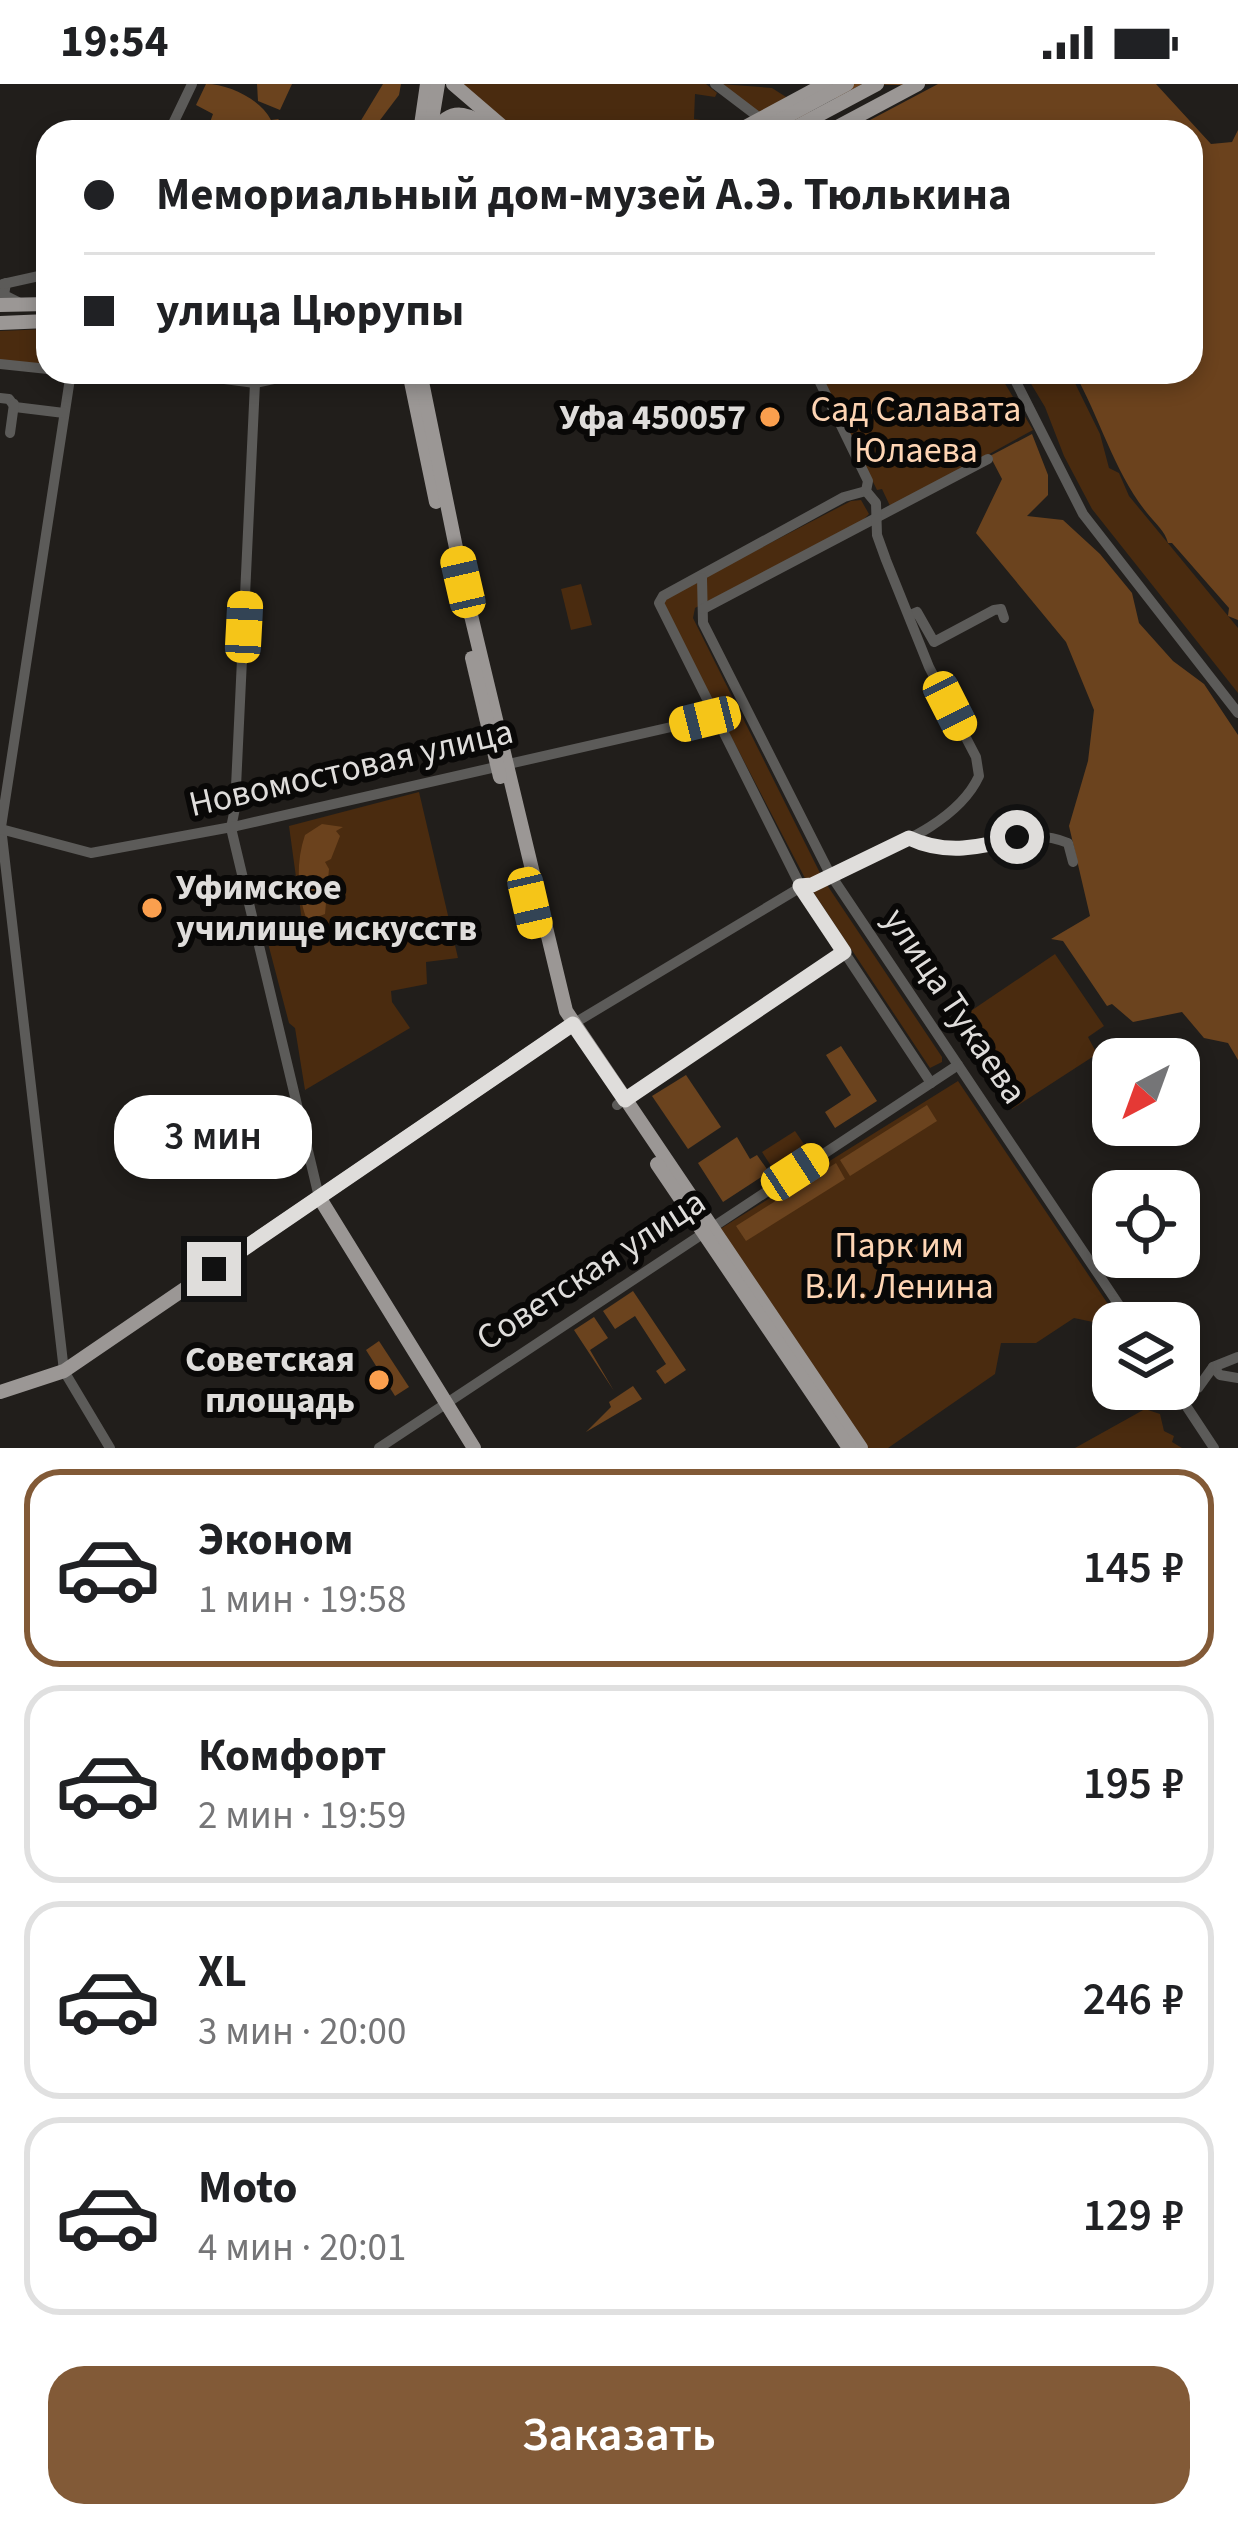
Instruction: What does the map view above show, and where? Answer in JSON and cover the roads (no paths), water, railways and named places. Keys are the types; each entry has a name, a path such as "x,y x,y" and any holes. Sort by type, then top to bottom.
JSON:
{"main road":[{"path":"422,120 427,84"},
{"path":"434,120 438,84"},
{"path":"453,84 495,120"},
{"path":"758,120 825,84"},
{"path":"780,120 847,84"},
{"path":"806,120 877,84"},
{"path":"850,120 918,84"},
{"path":"443,120 454,114 479,120"},
{"path":"0,305 36,304"},
{"path":"0,323 36,322"},
{"path":"412,384 501,763 570,1027 849,1448"},
{"path":"422,384 501,763"},
{"path":"430,384 432,430"},
{"path":"0,1392 62,1372 570,1027"},
{"path":"319,1197 474,1448"},
{"path":"707,1229 862,1448"}],"street":[{"path":"176,120 192,84"},
{"path":"715,84 765,120"},
{"path":"36,277 3,284 6,298 36,303"},
{"path":"0,364 36,368"},
{"path":"62,1372 1,829 69,384"},
{"path":"255,384 231,828 319,1197"},
{"path":"821,384 868,482 866,491"},
{"path":"1021,384 1096,523 1238,700"},
{"path":"1021,384 1083,514 1238,713"},
{"path":"0,398 64,413"},
{"path":"10,433 14,404"},
{"path":"26,425 28,408"},
{"path":"703,609 988,459"},
{"path":"570,1027 800,886 812,885 909,838 964,798 979,776 976,757 929,668 877,535 876,503 866,491"},
{"path":"702,578 844,497 866,491"},
{"name":"улица Тукаева","path":"931,1083 800,886 659,599 702,578 704,622 830,874 1117,1302"},
{"path":"910,615 916,612 934,642 994,610 1001,609 1004,618"},
{"name":"Новомостовая улица","path":"1,829 92,853 231,828 715,717"},
{"path":"909,838 972,849 1040,834 1068,843 1073,862"},
{"path":"0,854 62,1372 110,1448"},
{"path":"621,1102 844,952"},
{"name":"Советская улица","path":"379,1448 958,1066"},
{"path":"1200,1385 1213,1367 1238,1358"},
{"path":"1213,1367 1220,1375 1238,1378"},
{"path":"1189,1410 1214,1448"}],"place":[{"name":"Уфа 450057","path":"770,417"},
{"name":"Уфимское училище искусств","path":"152,908"},
{"name":"Советская площадь","path":"379,1380"}],"park label":[{"name":"Сад Салавата Юлаева","path":"916,430"},
{"name":"Парк им В.И. Ленина","path":"899,1266"}]}
